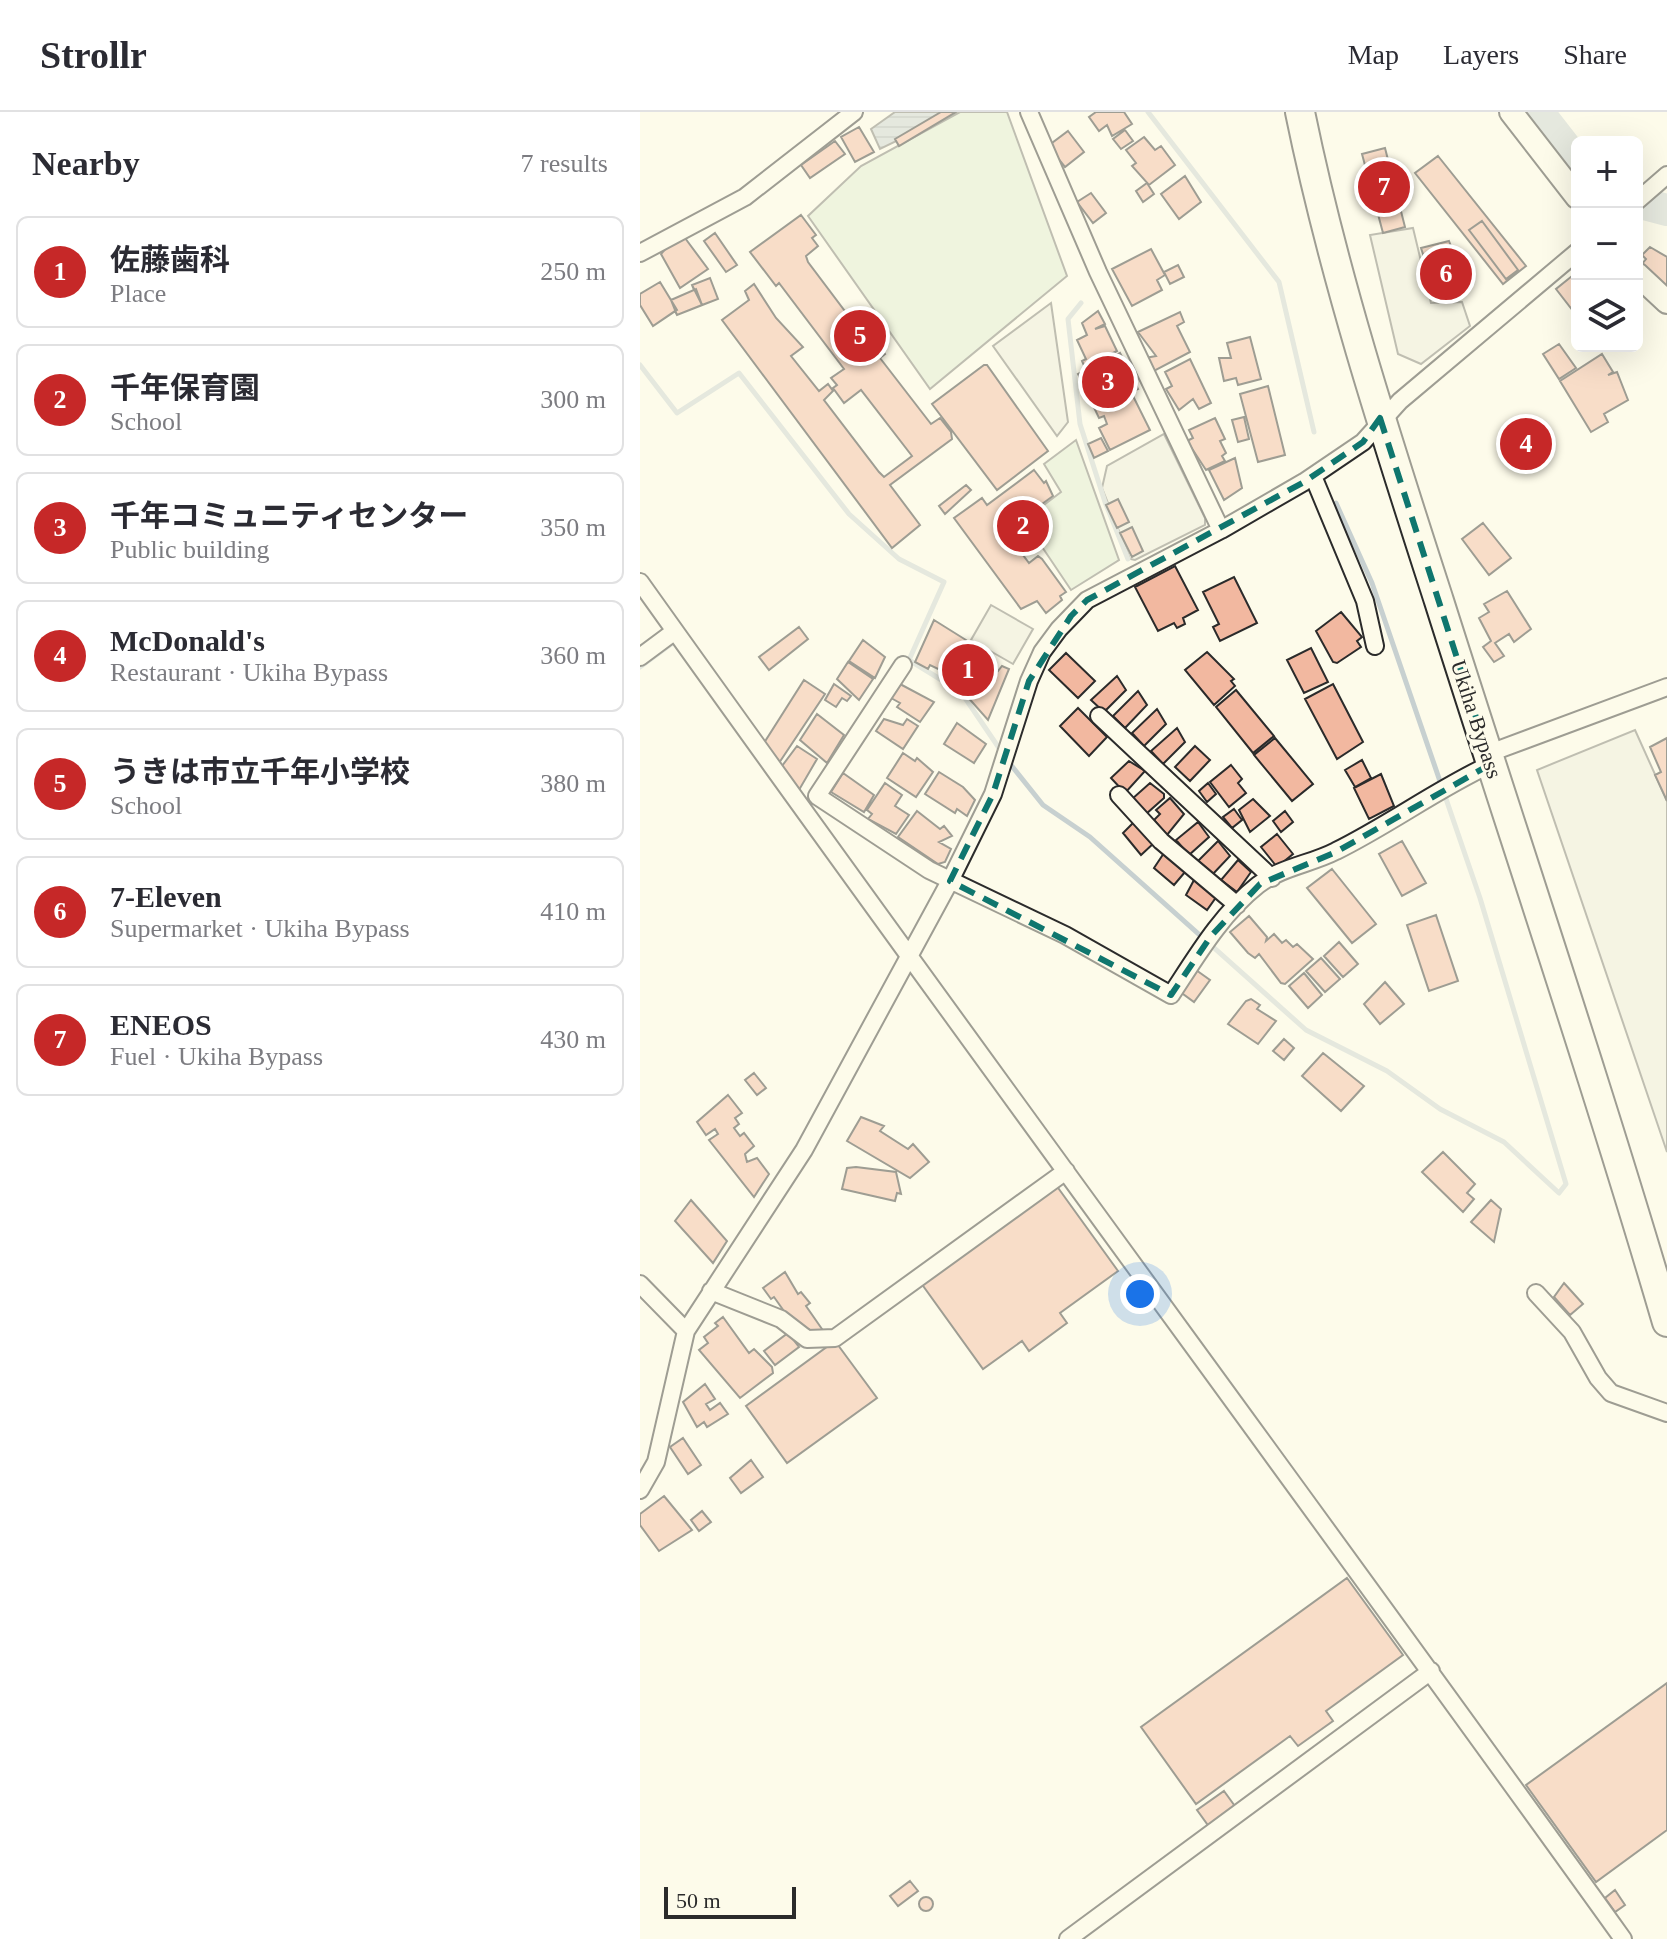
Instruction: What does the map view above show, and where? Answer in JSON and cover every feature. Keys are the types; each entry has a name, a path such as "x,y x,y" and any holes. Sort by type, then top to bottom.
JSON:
{"highway":[{"name":"Ukiha Bypass","path":"1300,112 1312,168 1380,418 1662,1286 1667,1322"}],"main road":[{"path":"1511,112 1571,189"},
{"path":"1643,280 1667,302"}],"street":[{"path":"640,253 745,197 854,112"},
{"path":"1029,112 1098,272 1221,530"},
{"path":"1643,196 1667,175"},
{"path":"640,1490 656,1462 686,1331 804,1150 950,881 993,794 1042,652 1087,600 1221,530 1313,476 1363,442 1380,418 1571,257"},
{"path":"1313,476 1365,601 1375,646"},
{"path":"640,582 771,770 909,954 1623,1939"},
{"path":"640,657 675,631"},
{"path":"903,665 817,796 950,881 1065,935 1171,995 1207,940 1237,905 1272,878 1336,852 1489,759 1667,687"},
{"path":"1099,716 1272,878"},
{"path":"1119,795 1161,841 1237,905"},
{"path":"711,1291 781,1319 807,1339 835,1338 1066,1171"},
{"path":"640,1284 686,1331"},
{"path":"1536,1293 1572,1332 1598,1378 1611,1393 1667,1413"},
{"path":"1068,1939 1431,1671"}],"highlighted area":[{"path":"1380,418 1491,764 1336,852 1260,884 1211,936 1171,995 950,881 993,794 1029,681 1071,616 1087,600 1304,482 1363,442"}],"green space":[{"path":"960,112 1007,112 1067,276 930,389 808,216 861,166"},
{"path":"1076,440 1119,560 1071,590 1024,520 1061,492 1044,464"}],"shaded area":[{"path":"895,112 956,112 880,149 871,129"},
{"path":"1413,228 1431,303 1462,302 1470,326 1421,364 1398,354 1370,235"},
{"path":"1051,303 1068,422 1057,436 993,346"},
{"path":"1164,434 1205,518 1205,525 1135,560 1130,559 1102,488 1107,466"},
{"path":"991,605 1033,629 1013,664 971,640"},
{"path":"1635,730 1667,801 1667,1152 1537,770"}],"building":[{"path":"941,112 956,112 899,146 895,139"},
{"path":"1096,112 1124,112 1132,124 1112,136 1107,125 1099,131 1089,117"},
{"path":"859,127 874,152 855,162 841,137"},
{"path":"1125,130 1133,141 1121,149 1113,139"},
{"path":"1068,131 1084,152 1065,167 1048,146"},
{"path":"1144,137 1155,150 1161,146 1175,165 1149,185 1132,166 1136,163 1126,150"},
{"path":"835,141 845,154 810,178 801,165"},
{"path":"1385,148 1405,227 1383,233 1362,154"},
{"path":"1438,156 1526,266 1503,284 1415,173"},
{"path":"1185,176 1201,202 1179,219 1161,194"},
{"path":"1147,183 1154,194 1143,202 1136,191"},
{"path":"1091,193 1106,213 1093,223 1077,202"},
{"path":"801,215 816,235 812,238 818,246 806,256 808,262 872,347 877,343 885,354 880,358 931,424 940,418 951,432 952,439 890,485 920,525 892,548 722,320 749,300 745,291 754,284 776,318 803,347 791,356 819,391 828,384 833,391 824,400 879,472 884,477 912,456 861,390 844,403 833,388 837,385 831,378 844,369 779,283 776,286 750,252"},
{"path":"1482,221 1518,270 1506,279 1469,230"},
{"path":"715,233 737,265 726,272 704,241"},
{"path":"685,238 708,269 680,288 661,254 667,247"},
{"path":"1449,241 1465,282 1460,283 1463,293 1438,300 1421,248"},
{"path":"1650,247 1667,257 1667,290 1643,265 1646,259 1643,254"},
{"path":"1151,249 1165,275 1157,280 1162,290 1132,306 1112,269"},
{"path":"1178,265 1184,277 1170,284 1164,272"},
{"path":"1571,277 1571,308 1556,289"},
{"path":"710,278 718,299 702,305 692,285"},
{"path":"710,278 718,299 677,315 675,311 653,326 640,305 640,294 660,282 671,300 694,290 692,285"},
{"path":"660,282 677,310 653,326 640,305 640,294"},
{"path":"696,289 702,305 677,315 671,300"},
{"path":"1098,311 1105,324 1095,329 1105,326 1117,351 1111,354 1113,357 1120,353 1138,389 1131,392 1150,430 1110,450 1099,428 1107,424 1104,416 1099,418 1078,374 1086,370 1082,361 1086,359 1077,340 1087,335 1082,323"},
{"path":"1180,312 1184,322 1177,326 1190,352 1152,372 1145,358 1156,356 1138,332"},
{"path":"1250,337 1261,379 1238,385 1236,378 1224,381 1219,358 1231,358 1227,343"},
{"path":"1559,344 1576,368 1559,379 1543,354"},
{"path":"1602,354 1613,372 1608,375 1617,372 1628,400 1604,414 1608,422 1591,432 1560,381"},
{"path":"1190,359 1211,403 1199,409 1193,399 1179,410 1166,389 1172,386 1165,372"},
{"path":"987,365 1048,451 997,490 932,404"},
{"path":"1268,386 1285,455 1258,462 1240,394"},
{"path":"1244,417 1249,439 1238,442 1232,420"},
{"path":"1215,418 1225,439 1220,441 1226,453 1222,456 1225,461 1206,470 1187,441 1193,438 1189,430"},
{"path":"1101,438 1108,451 1094,458 1088,444"},
{"path":"1235,458 1242,488 1224,500 1209,470"},
{"path":"1034,470 1044,483 1046,481 1053,496 1005,531 1029,563 1038,556 1042,559 1066,592 1060,596 1062,600 1046,613 1037,601 1021,609 954,518 982,498 987,505"},
{"path":"966,485 971,490 945,514 939,506"},
{"path":"1118,499 1129,522 1117,528 1106,505"},
{"path":"1483,523 1511,558 1489,575 1462,539"},
{"path":"1132,527 1143,551 1132,557 1120,533"},
{"path":"1175,566 1198,610 1183,618 1185,624 1177,628 1174,623 1158,631 1135,587"},
{"path":"1234,577 1257,623 1220,641 1213,627 1219,624 1203,592"},
{"path":"1507,591 1531,629 1514,642 1509,634 1495,643 1504,656 1494,662 1483,647 1491,641 1479,618 1489,612 1484,604"},
{"path":"1341,612 1362,637 1357,641 1361,647 1337,663 1333,662 1316,631"},
{"path":"934,620 966,640 959,654 967,659 969,654 998,671 1002,666 1009,669 988,720 965,694 970,684 930,665 928,669 915,662"},
{"path":"799,627 808,639 769,670 759,657"},
{"path":"863,640 885,657 875,678 849,661"},
{"path":"1311,648 1328,682 1304,693 1287,660"},
{"path":"1207,652 1234,679 1231,681 1235,686 1214,705 1185,670"},
{"path":"1066,653 1095,681 1078,698 1049,670"},
{"path":"848,662 873,679 859,700 837,679"},
{"path":"1117,676 1126,690 1104,712 1091,700"},
{"path":"804,680 825,694 779,763 764,743"},
{"path":"834,684 851,696 847,701 842,698 836,707 825,700"},
{"path":"900,684 934,702 920,722 897,707 900,703 891,698"},
{"path":"1333,684 1363,742 1337,759 1305,699"},
{"path":"1236,690 1274,736 1253,753 1216,707"},
{"path":"1138,691 1147,705 1125,728 1113,716"},
{"path":"1078,708 1107,737 1089,756 1060,726"},
{"path":"1157,709 1166,724 1144,746 1132,733"},
{"path":"817,714 844,735 827,763 800,740"},
{"path":"884,719 903,725 907,719 918,726 903,749 876,731"},
{"path":"957,723 986,744 974,763 944,744"},
{"path":"1177,728 1185,742 1163,764 1151,751"},
{"path":"1275,738 1313,784 1292,801 1254,755"},
{"path":"1667,738 1667,801 1655,775 1661,772 1650,747"},
{"path":"797,746 817,759 799,790 782,766"},
{"path":"1195,746 1210,760 1190,781 1175,767"},
{"path":"903,753 915,761 917,758 933,772 916,797 887,778"},
{"path":"1362,760 1371,778 1355,787 1345,770"},
{"path":"1129,761 1145,771 1125,793 1111,778"},
{"path":"1231,765 1242,779 1238,783 1246,793 1229,807 1210,782"},
{"path":"939,772 963,787 975,800 967,816 957,809 955,813 925,794"},
{"path":"843,773 874,795 864,812 831,792"},
{"path":"1381,774 1394,806 1369,819 1354,788"},
{"path":"885,783 902,795 895,806 909,815 896,834 868,819 872,814 867,810"},
{"path":"1150,783 1164,794 1164,798 1146,814 1132,799"},
{"path":"1208,783 1216,794 1207,802 1199,791"},
{"path":"1170,798 1184,814 1167,835 1154,820 1160,814 1156,810"},
{"path":"1253,799 1270,816 1250,832 1239,810"},
{"path":"1234,809 1242,820 1232,828 1223,817"},
{"path":"917,811 940,829 944,826 952,836 939,842 951,849 945,862 938,864 898,837"},
{"path":"1285,811 1293,822 1281,832 1273,821"},
{"path":"1134,822 1154,843 1141,855 1123,833"},
{"path":"1198,822 1209,837 1189,855 1176,840"},
{"path":"1277,834 1293,854 1277,867 1261,847"},
{"path":"1218,841 1230,856 1212,875 1198,861"},
{"path":"1402,841 1426,883 1402,896 1379,854"},
{"path":"1164,853 1185,872 1174,885 1154,868"},
{"path":"1238,860 1251,872 1237,892 1221,880"},
{"path":"1332,869 1376,924 1352,943 1307,888"},
{"path":"1194,880 1217,896 1207,910 1186,895"},
{"path":"1436,915 1458,981 1429,991 1407,925"},
{"path":"1249,916 1267,937 1266,941 1274,934 1282,943 1286,940 1293,947 1297,944 1313,959 1285,984 1281,983 1259,954 1255,958 1248,953 1230,932"},
{"path":"1339,942 1358,964 1343,977 1324,956"},
{"path":"1321,958 1340,979 1325,992 1306,971"},
{"path":"1196,970 1210,980 1194,1002 1179,991"},
{"path":"1304,973 1322,995 1308,1008 1289,986"},
{"path":"1385,982 1404,1004 1380,1024 1364,1004"},
{"path":"1251,999 1260,1005 1257,1009 1276,1021 1258,1044 1228,1024"},
{"path":"1284,1039 1294,1048 1284,1060 1273,1051"},
{"path":"1323,1053 1364,1086 1341,1111 1302,1076"},
{"path":"754,1073 766,1088 757,1095 745,1080"},
{"path":"728,1095 742,1113 735,1118 739,1124 734,1128 740,1136 744,1133 754,1146 745,1154 747,1162 757,1158 769,1174 754,1197 709,1140 718,1134 715,1129 706,1135 697,1122"},
{"path":"861,1117 884,1126 880,1131 908,1149 913,1144 929,1162 910,1178 847,1141"},
{"path":"1443,1152 1475,1184 1467,1193 1474,1199 1463,1212 1422,1172"},
{"path":"847,1168 896,1172 901,1194 897,1193 895,1201 842,1189"},
{"path":"1056,1185 1118,1271 1060,1313 1067,1323 1029,1351 1022,1341 983,1369 921,1283"},
{"path":"691,1200 727,1241 713,1263 675,1221"},
{"path":"1491,1200 1501,1209 1494,1242 1471,1222"},
{"path":"785,1272 798,1294 801,1292 810,1303 806,1306 822,1329 809,1335 801,1324 796,1328 774,1297 771,1299 763,1288"},
{"path":"1564,1283 1583,1304 1570,1315 1554,1297"},
{"path":"723,1317 749,1353 754,1349 772,1367 773,1373 740,1398 699,1350 708,1343 704,1337 718,1326 715,1323"},
{"path":"788,1333 799,1347 775,1365 764,1351"},
{"path":"835,1341 877,1398 787,1463 746,1406"},
{"path":"705,1384 715,1399 706,1404 710,1410 720,1403 728,1414 707,1427 704,1422 697,1427 683,1402"},
{"path":"683,1438 701,1465 688,1474 670,1447"},
{"path":"751,1460 763,1477 741,1493 730,1478"},
{"path":"664,1496 692,1530 659,1551 640,1525 640,1514"},
{"path":"702,1511 711,1522 699,1531 691,1520"},
{"path":"1347,1578 1403,1655 1326,1711 1333,1721 1298,1746 1290,1736 1196,1804 1141,1727"},
{"path":"1667,1683 1667,1830 1596,1882 1526,1785"},
{"path":"1224,1791 1237,1809 1210,1828 1197,1810"},
{"path":"910,1881 918,1891 898,1906 890,1896"},
{"path":"1615,1890 1625,1905 1615,1912 1605,1898"},
{"path":"926,1897 933,1904 926,1911 919,1904"}],"waterway":[{"path":"1148,112 1279,282 1314,432"},
{"path":"1538,112 1571,154"},
{"path":"1643,204 1667,210"},
{"path":"1081,303 1068,319 1080,424 1105,502 1128,559"},
{"path":"640,365 677,413 739,373 849,514 899,559 944,582 909,660 961,692 1001,751"},
{"path":"1007,760 1043,805 1090,837 1306,1030 1387,1071 1440,1109 1504,1142 1559,1193 1566,1184 1480,898 1372,583 1336,503"},
{"path":"640,667 674,642"}],"place":[{"name":"ENEOS","path":"1384,187"},
{"name":"7-Eleven","path":"1446,274"},
{"name":"うきは市立千年小学校","path":"860,336"},
{"name":"千年コミュニティセンター","path":"1108,382"},
{"name":"McDonald's","path":"1526,444"},
{"name":"千年保育園","path":"1023,526"},
{"name":"佐藤歯科","path":"968,670"}]}
